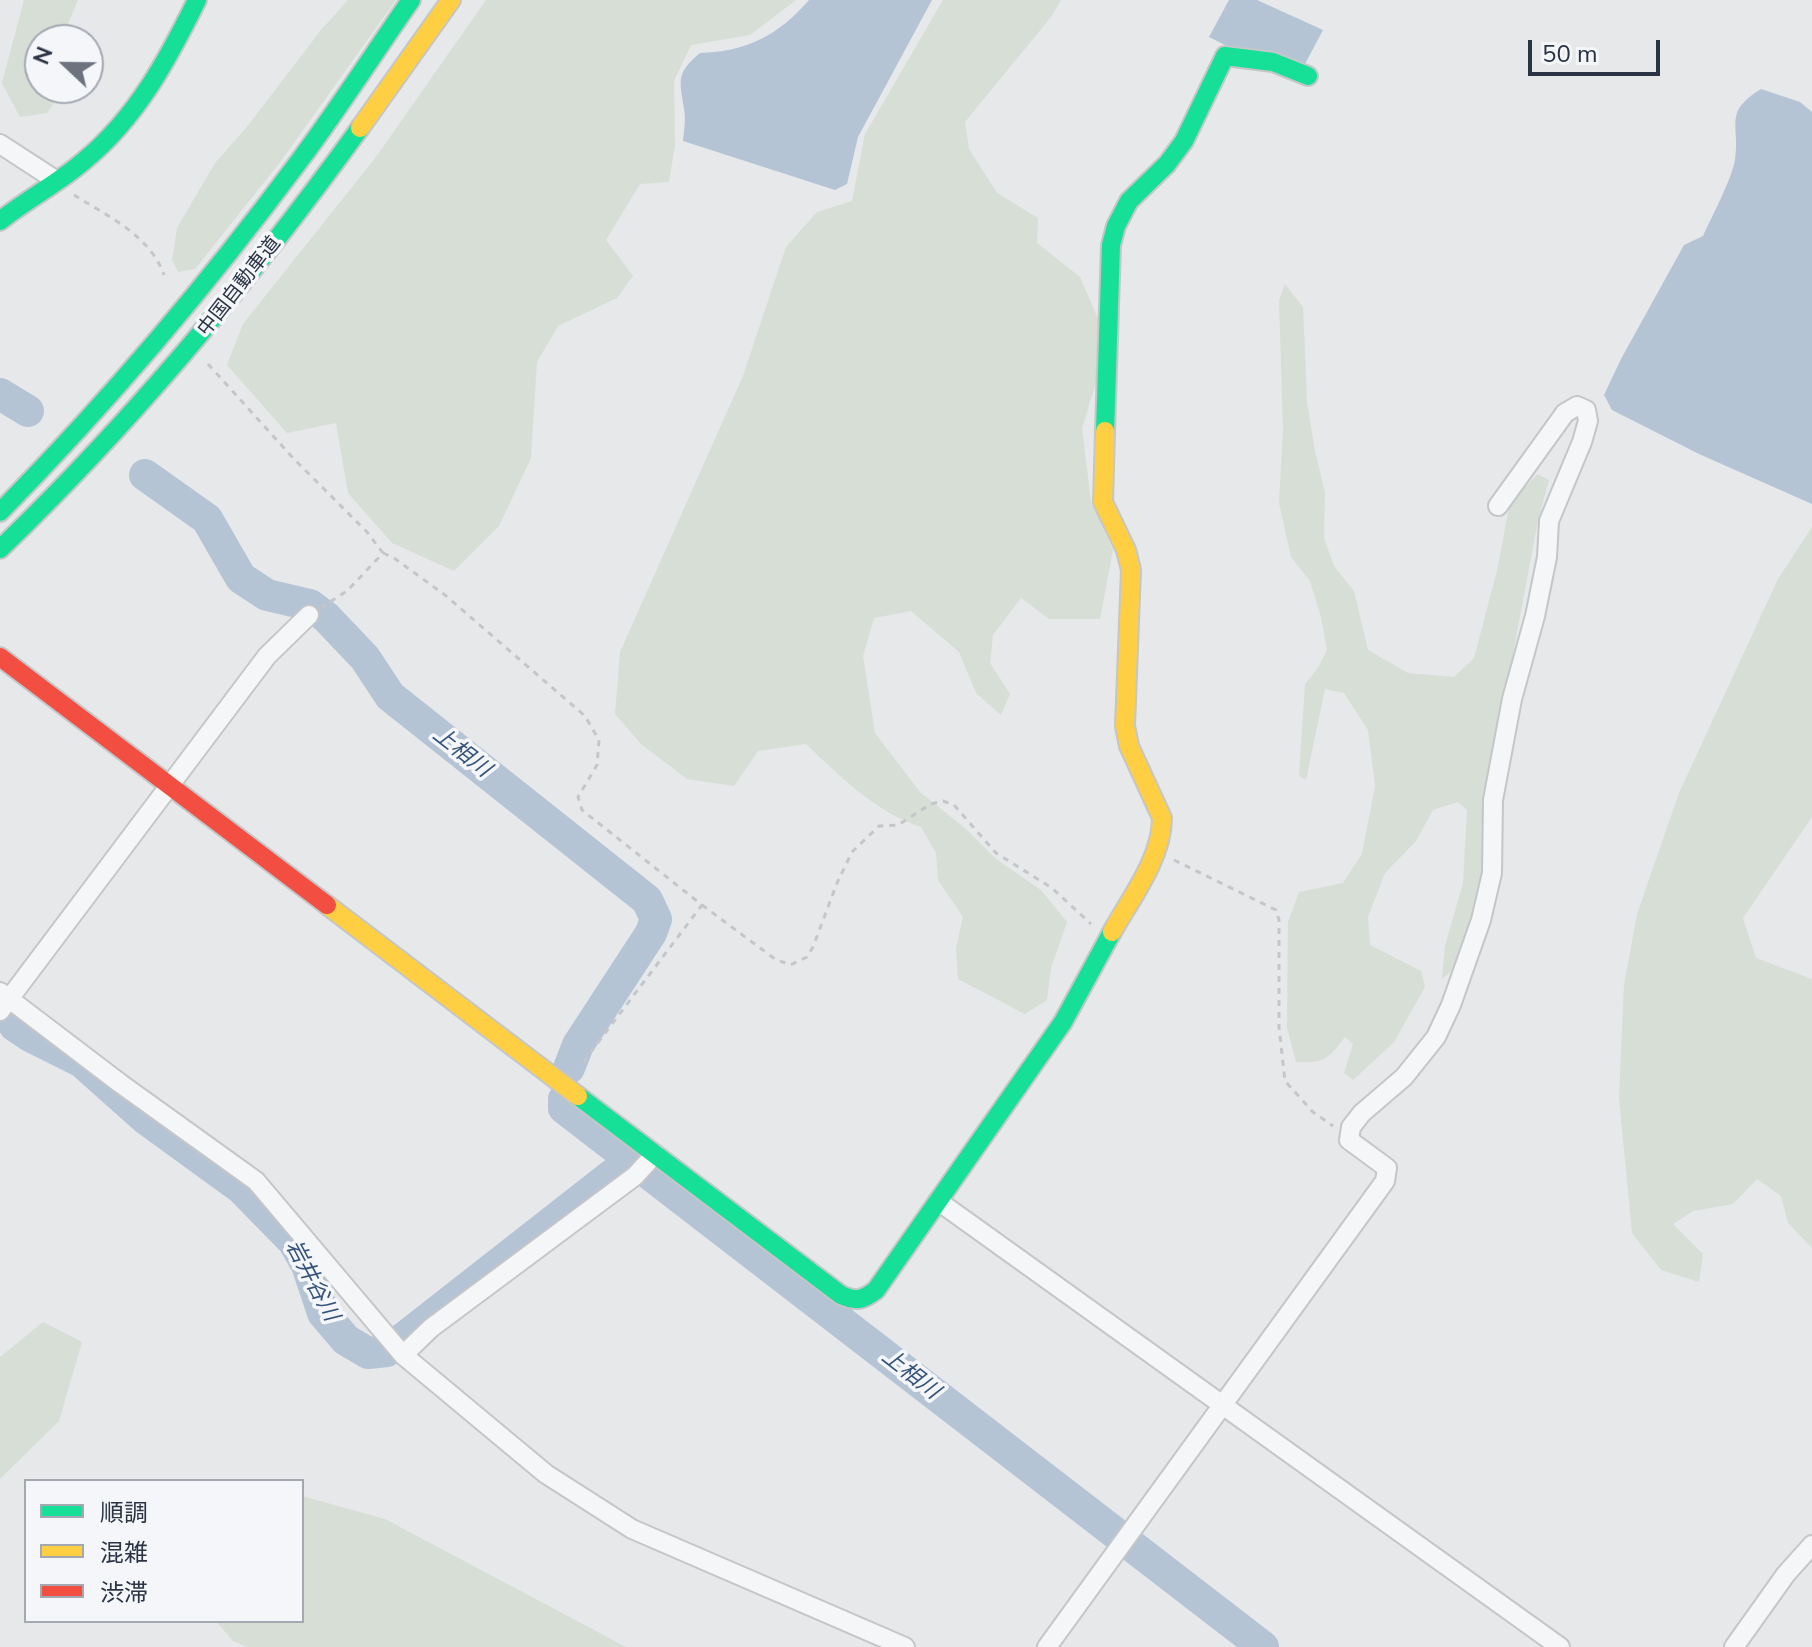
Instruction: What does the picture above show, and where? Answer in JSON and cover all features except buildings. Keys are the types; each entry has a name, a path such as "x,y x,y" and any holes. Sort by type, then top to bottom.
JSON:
{"main road":[{"path":"0,221 86,160 121,126 149,90 197,0"},
{"name":"中国自動車道","path":"0,512 51,461 169,326 300,159 411,0"},
{"name":"中国自動車道","path":"0,549 125,423 201,335 337,161 451,0"},
{"path":"0,657 572,1091 652,1158 841,1295 852,1300 863,1300 876,1290 1042,1056 1156,851 1162,830 1162,818 1129,746 1125,726 1131,570 1126,550 1103,502 1111,245 1115,224 1125,205 1176,153 1194,123 1225,56 1273,62 1308,76"}],"street":[{"path":"0,144 57,181"},
{"path":"1047,1647 1385,1181 1387,1168 1349,1140 1351,1127 1362,1113 1404,1077 1436,1037 1451,1005 1481,920 1492,873 1493,800 1512,699 1541,587 1549,521 1585,432 1588,421 1586,410 1577,406 1565,413 1498,506"},
{"path":"309,615 267,656 4,1001 256,1181 398,1349 546,1474 621,1522 905,1647"},
{"path":"398,1349 431,1328 635,1176 652,1158"},
{"path":"938,1201 1560,1647"},
{"path":"1734,1647 1786,1574 1812,1545"}],"path":[{"path":"57,181 143,241 158,258 164,275"},
{"path":"208,364 293,458 367,532 383,553 445,595 585,716 599,740 597,765 578,797 582,810 775,959 790,965 807,957 852,852 867,836 879,826 898,825 931,804 943,801 954,805 996,853 1052,888 1108,939"},
{"path":"309,615 347,591 383,553"},
{"path":"1156,851 1276,910 1279,920 1279,1027 1285,1081 1323,1120 1337,1128 1351,1127"},
{"path":"572,1091 587,1057 702,905"}],"shaded area":[{"path":"24,0 78,0 68,24 24,24 24,104 53,104 47,113 20,117 2,83"},
{"path":"348,0 396,0 281,161 195,269 178,272 172,260 177,228 215,163"},
{"path":"486,0 796,0 750,35 691,45 674,81 675,145 669,182 640,184 606,240 633,276 617,298 558,326 537,362 531,458 499,526 454,571 392,543 348,493 336,423 287,433 227,365 243,324 376,157"},
{"path":"943,0 1061,0 1051,17 965,122 969,149 997,193 1038,218 1037,243 1080,277 1098,319 1096,383 1082,428 1091,501 1113,550 1100,619 1049,619 1021,598 993,635 990,663 1010,694 1001,715 976,693 959,652 911,611 874,618 863,656 875,733 920,792 966,829 996,859 1041,890 1067,922 1051,968 1047,1000 1025,1014 958,979 956,948 963,917 938,880 936,853 921,827 873,803 806,744 758,751 734,786 687,779 642,745 615,714 620,652 743,376 786,247 817,212 852,201 865,134"},
{"path":"1285,284 1303,307 1307,402 1325,493 1324,538 1334,566 1354,591 1368,650 1408,673 1454,677 1474,658 1497,571 1510,502 1538,474 1549,480 1538,520 1491,772 1482,885 1454,969 1442,979 1445,946 1463,883 1467,810 1458,802 1433,810 1416,841 1385,873 1368,917 1370,945 1421,971 1425,987 1394,1042 1353,1080 1344,1073 1353,1044 1345,1037 1320,1061 1296,1062 1287,1028 1288,922 1299,892 1343,883 1362,854 1375,786 1368,730 1344,693 1325,689 1306,780 1299,776 1305,684 1327,650 1310,581 1291,557 1279,503 1283,430 1279,300"},
{"path":"1812,527 1812,817 1743,918 1756,958 1812,979 1812,1248 1788,1223 1781,1196 1757,1179 1733,1204 1693,1211 1673,1224 1703,1254 1699,1282 1661,1270 1632,1233 1619,1098 1624,985 1637,914 1679,793 1778,579"},
{"path":"43,1322 82,1342 59,1421 0,1479 0,1357"},
{"path":"304,1497 385,1519 626,1647 247,1647 233,1641 218,1623 304,1623"}],"water":[{"path":"809,0 932,0 858,137 847,184 835,190 683,141 685,117 681,78 692,60 700,53 732,49 760,39 786,23"},
{"path":"1229,0 1257,0 1323,30 1305,64 1225,45 1209,37"},
{"path":"1761,89 1800,102 1812,112 1812,504 1699,454 1612,410 1604,395 1684,245 1703,236 1733,168 1737,113 1741,105"}],"waterway":[{"name":"上相川","path":"0,394 28,411"},
{"name":"上相川","path":"145,475 207,519 241,578 267,595 310,605 326,617 365,658 390,696 647,900 656,919 651,933 578,1045 569,1068"},
{"name":"岩井谷川","path":"0,1003 15,1026 82,1062 146,1119 241,1188 293,1241 307,1265 323,1313 346,1340 368,1353 387,1351 631,1160"},
{"name":"上相川","path":"564,1099 564,1108 1263,1647"}],"traffic: fast":[{"path":"0,221 75,168 104,143 150,86 197,0"},
{"path":"0,512 118,385 230,252 314,140 411,0"},
{"path":"1105,431 1111,245 1116,226 1129,201 1167,164 1184,141 1225,56 1273,62 1308,76"},
{"path":"0,549 97,450 189,347 277,239 360,128"},
{"path":"578,1096 841,1295 851,1299 863,1298 876,1290 1063,1022 1112,932"}],"traffic: slow":[{"path":"360,128 451,0"},
{"path":"1105,431 1103,502 1126,550 1131,570 1125,726 1129,746 1162,818 1161,833 1151,863 1112,932"},
{"path":"327,905 578,1096"}],"traffic: jam":[{"path":"0,657 327,905"}]}
